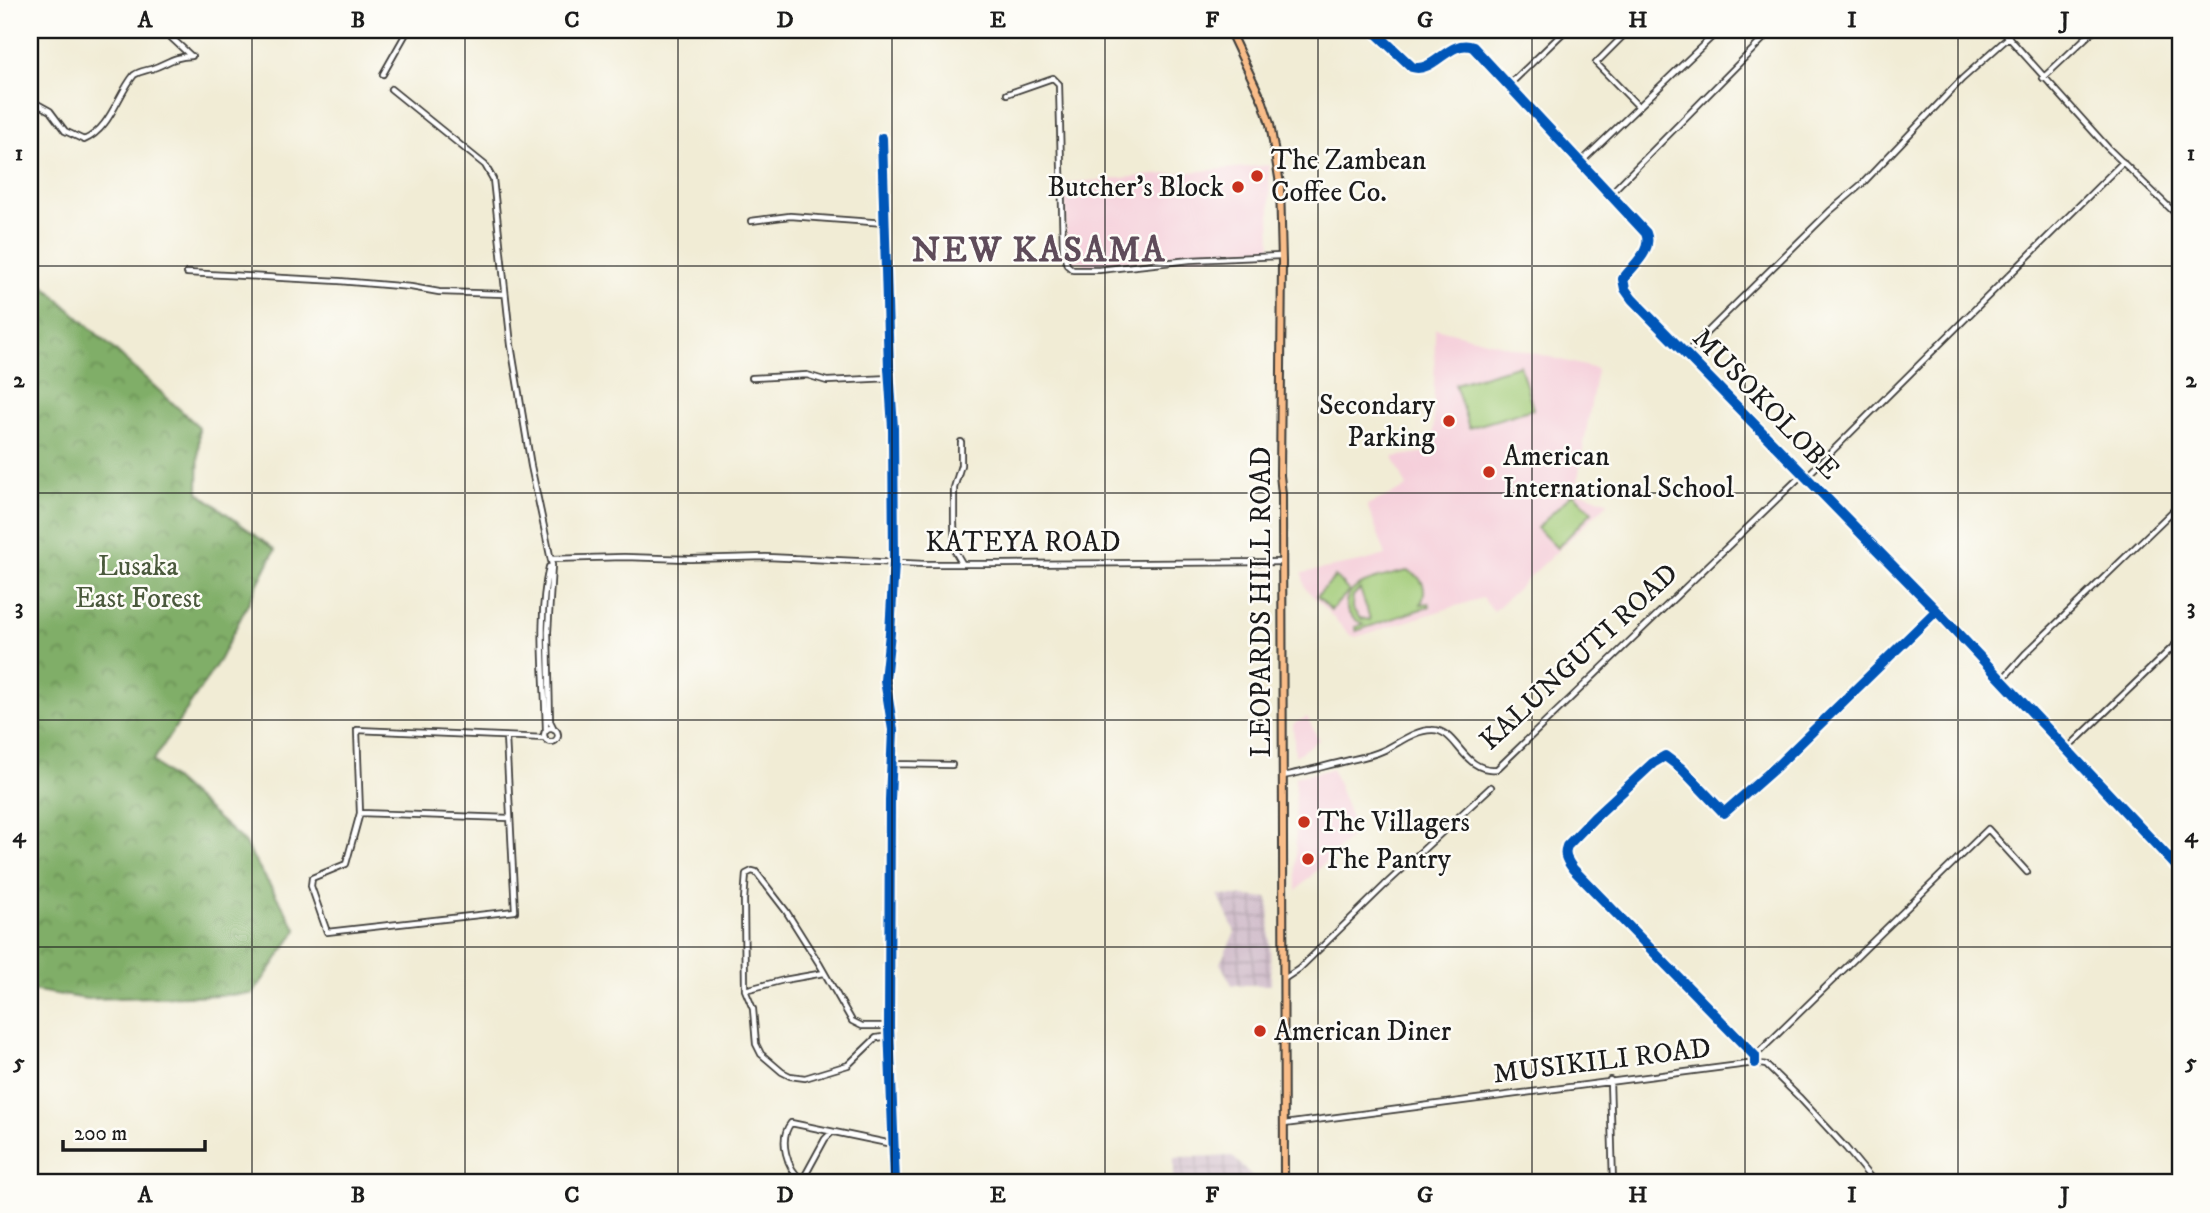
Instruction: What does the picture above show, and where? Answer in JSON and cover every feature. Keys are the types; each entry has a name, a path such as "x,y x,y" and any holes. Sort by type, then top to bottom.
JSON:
{"main road":[{"name":"LEOPARDS HILL ROAD","path":"1229,30 1255,82 1270,124 1280,184 1284,1183"}],"street":[{"path":"30,100 50,111 65,131 84,140 89,138 107,121 134,75 176,57 192,56 163,30"},
{"path":"383,74 408,30"},
{"name":"MUSOKOLOBE","path":"1373,30 1417,69 1466,44 1473,47 1640,226 1648,238 1643,255 1623,279 1625,289 2002,680 2180,870"},
{"path":"1508,86 1566,30"},
{"path":"1629,30 1596,62 1639,106"},
{"path":"1580,163 1719,30"},
{"path":"1610,194 1773,30"},
{"path":"2002,30 2108,148 2180,218"},
{"path":"2043,78 2094,30"},
{"path":"1685,354 1830,211 1863,183 1962,79 2009,37"},
{"path":"1007,94 1050,79 1056,81 1060,89 1063,250 1067,265 1073,270 1099,270 1189,260 1281,256"},
{"path":"391,89 485,164 490,172 499,226 510,345 531,466 552,562 548,632 551,721 557,733 556,739 551,742 545,738 357,730 360,813 346,864 312,878 311,886 327,932 515,911 506,737"},
{"path":"882,138 893,428 894,562 885,680 892,720 893,764 890,800 890,1036 895,1183"},
{"path":"1805,476 2123,162"},
{"path":"751,221 804,216 885,223"},
{"path":"187,272 339,281 439,292 505,294"},
{"path":"752,378 807,375 827,381 890,378"},
{"path":"961,442 961,465 954,488 954,522 955,551 963,564"},
{"name":"KALUNGUTI ROAD","path":"1283,776 1381,751 1431,729 1444,733 1468,760 1478,767 1497,769 1669,601 1805,476"},
{"path":"2002,680 2026,653 2180,504"},
{"name":"KATEYA ROAD","path":"552,562 624,557 690,559 766,556 963,564 1282,562"},
{"path":"545,738 543,632 547,579 552,562"},
{"path":"1875,1183 1799,1097 1766,1065 1755,1060 1573,869 1565,852 1567,846 1653,763 1665,756 1681,768 1724,813 1777,766 1936,611"},
{"path":"2067,749 2180,640"},
{"path":"546,731 554,729"},
{"path":"893,764 952,765"},
{"path":"1283,980 1299,969 1491,787"},
{"path":"360,813 510,818"},
{"path":"1755,1060 1988,829 2027,872"},
{"path":"890,1027 862,1026 852,1021 786,911 756,872 750,871 746,874 745,990 754,1014 759,1049 770,1062 790,1076 805,1078 844,1067 863,1053 876,1038 890,1036"},
{"path":"745,990 824,973"},
{"name":"MUSIKILI ROAD","path":"1284,1124 1755,1060"},
{"path":"1610,1080 1613,1183"},
{"path":"832,1131 802,1182 791,1169 786,1154 786,1136 789,1125 793,1122 892,1144"}],"shaded area":[{"path":"1269,165 1271,252 1085,266 1082,261 1071,262 1066,253 1065,183"},
{"name":"American International School","path":"1435,328 1597,369 1576,490 1609,502 1494,611 1482,598 1356,637 1350,635 1305,588 1302,573 1386,555 1367,505 1407,487 1393,457 1433,451"},
{"path":"1307,717 1319,740 1295,756 1293,724"},
{"path":"1332,769 1356,831 1296,891 1295,777"},
{"path":"1218,895 1269,898 1271,985 1232,985 1220,963 1235,932"},
{"path":"1232,1156 1259,1183 1174,1183 1174,1157"}],"green space":[{"name":"Lusaka East Forest","path":"30,273 199,427 198,492 275,550 220,659 153,761 243,841 297,930 253,994 87,999 30,990"},
{"path":"1520,365 1533,409 1469,428 1455,384"},
{"path":"1573,493 1592,512 1557,548 1537,528"},
{"path":"1407,571 1417,576 1423,584 1421,604 1429,603 1430,606 1356,631 1355,627 1363,624 1349,614 1346,604 1353,590 1370,581","holes":["1360,589 1370,620 1360,618 1352,608 1353,596"]},
{"path":"1335,577 1349,591 1331,610 1317,596"}],"cycle path":[{"path":"1373,30 1412,67 1427,66 1456,47 1473,47 1646,233 1647,246 1623,279 1625,289 1632,299 1934,608 2180,870"},
{"path":"882,138 893,428 894,562 885,680 893,730 889,1026 895,1183"},
{"path":"1755,1063 1755,1056 1573,869 1566,856 1567,846 1653,763 1665,756 1681,768 1724,813 1777,766 1936,611"}],"place":[{"name":"The Zambean Coffee Co.","path":"1257,176"},
{"name":"Butcher's Block","path":"1238,187"},
{"name":"Secondary Parking","path":"1449,421"},
{"name":"American International School","path":"1489,472"},
{"name":"The Villagers","path":"1304,822"},
{"name":"The Pantry","path":"1308,859"},
{"name":"American Diner","path":"1260,1031"}],"district":[{"name":"NEW KASAMA","path":"1039,251"}]}
